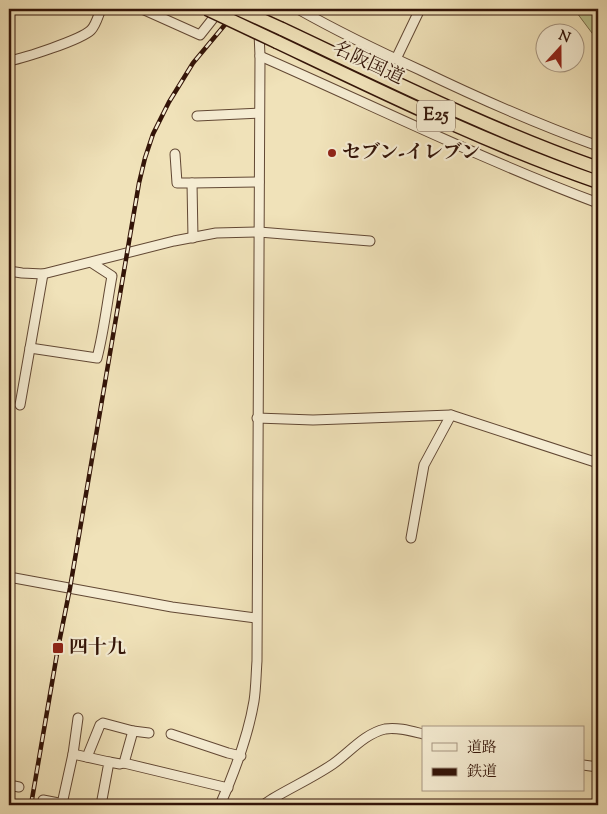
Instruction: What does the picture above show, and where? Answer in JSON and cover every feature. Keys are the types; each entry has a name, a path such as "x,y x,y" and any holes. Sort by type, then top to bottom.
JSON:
{"highway":[{"name":"名阪国道","path":"207,9 481,136 598,182"},
{"name":"名阪国道","path":"238,9 447,106 544,148 598,168"}],"street":[{"path":"9,61 29,56 81,37 94,26 101,9"},
{"path":"142,9 200,35 221,9"},
{"path":"220,805 241,756 248,730 254,699 257,662 260,56 258,9"},
{"path":"298,9 336,31 502,108 598,146"},
{"path":"396,59 420,9"},
{"path":"260,56 495,162 598,202"},
{"path":"197,116 259,113"},
{"path":"175,154 178,183 259,182"},
{"path":"192,183 193,238"},
{"path":"9,271 43,274 174,241 216,233 259,232 370,241"},
{"path":"30,348 98,358 104,332 112,276 92,263"},
{"path":"20,405 43,274"},
{"path":"257,418 314,420 451,415 598,463"},
{"path":"411,538 424,465 451,415"},
{"path":"9,577 172,607 256,618"},
{"path":"42,805 43,800 66,805 78,718"},
{"path":"87,757 100,725 103,723 149,733"},
{"path":"263,805 333,764 361,741 382,730 391,728 402,729 422,734"},
{"path":"124,763 133,730"},
{"path":"171,734 241,756"},
{"path":"73,754 120,764 124,763 228,788"},
{"path":"101,805 109,762"},
{"path":"584,765 598,767"},
{"path":"9,785 19,787"}],"green space":[{"path":"574,9 595,9 598,14 598,41 584,22"}],"railway":[{"path":"31,805 139,183 145,158 153,134 169,102 193,63 238,9"}],"place":[{"name":"セブン-イレブン","path":"332,153"},
{"name":"四十九","path":"58,648"}]}
